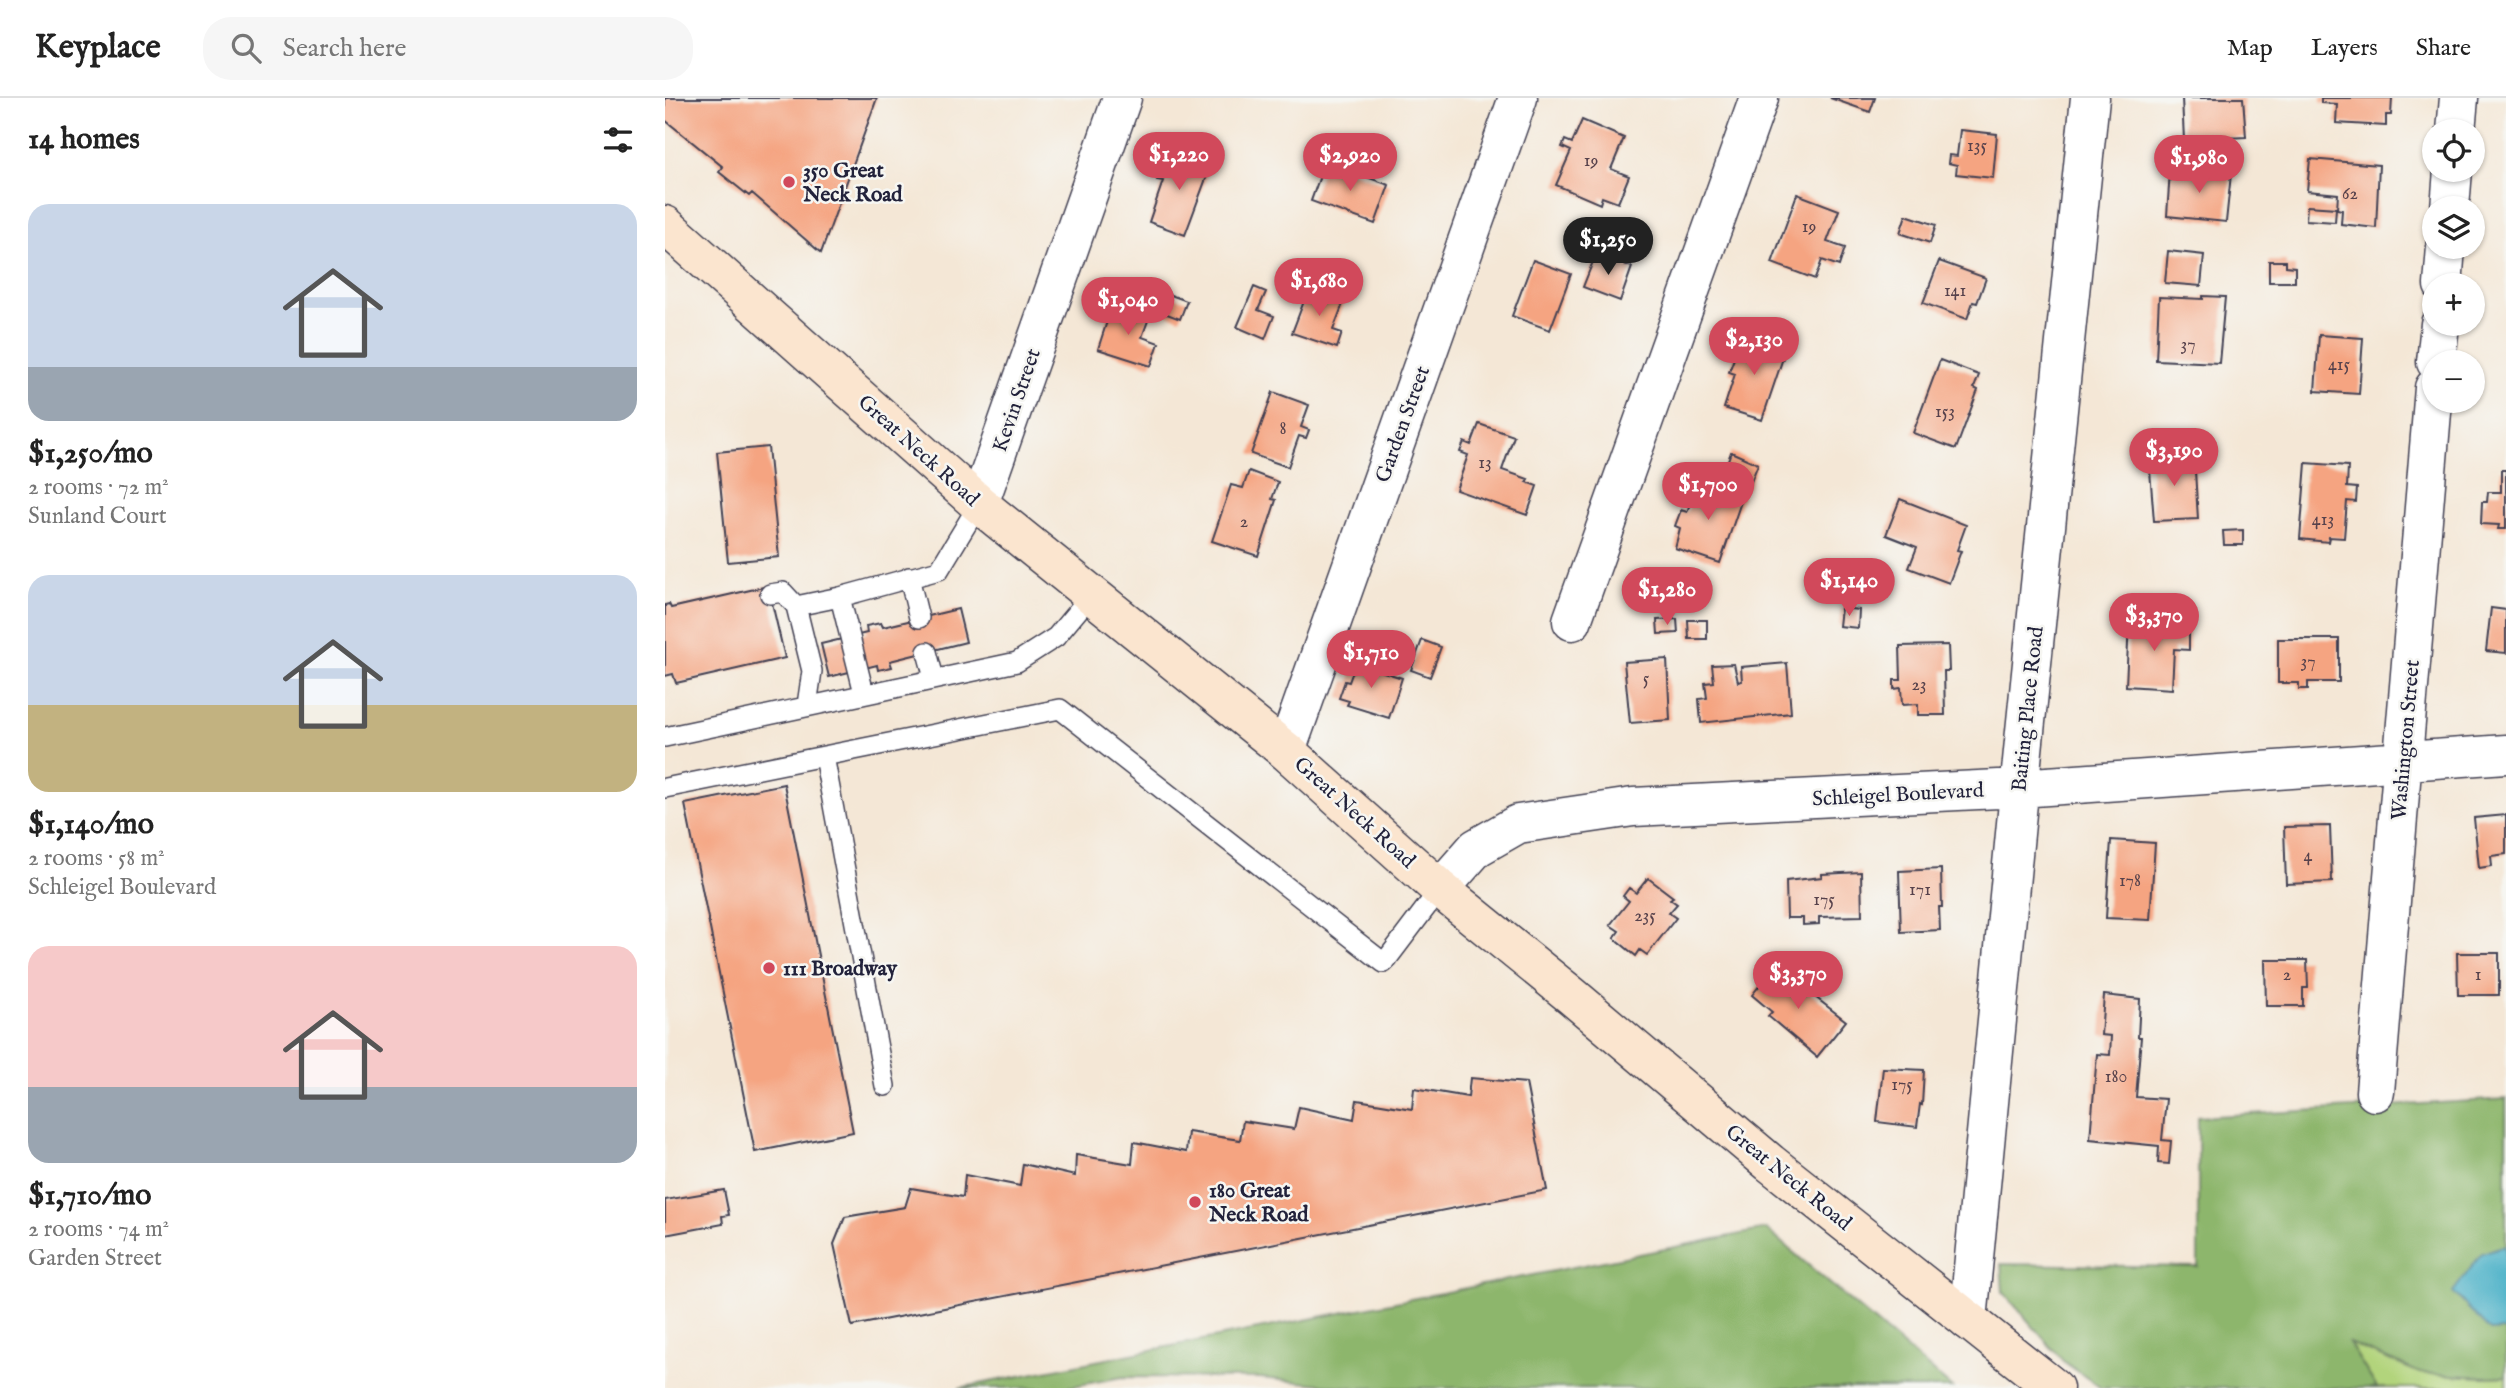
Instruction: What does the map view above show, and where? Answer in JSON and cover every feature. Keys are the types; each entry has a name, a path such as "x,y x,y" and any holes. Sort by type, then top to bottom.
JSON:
{"main road":[{"name":"Great Neck Road","path":"665,225 979,504 1286,751 1440,889 1770,1163 2054,1388"}],"street":[{"name":"Kevin Street","path":"979,504 1122,98"},
{"name":"Garden Street","path":"1286,751 1518,98"},
{"path":"1572,621 1759,98"},
{"name":"Baiting Place Road","path":"1968,1320 2019,788 2090,98"},
{"path":"2457,119 2459,98"},
{"name":"Washington Street","path":"2375,1092 2432,413"},
{"name":"Schleigel Boulevard","path":"1440,889 1476,848 1518,824 1633,807 2019,788 2506,754"}],"lane":[{"path":"796,606 939,570 979,504"},
{"path":"909,578 919,618"},
{"path":"770,594 783,592 796,606 811,671 807,705"},
{"path":"665,737 1017,662 1056,637 1091,595"},
{"path":"840,597 864,693"},
{"path":"927,652 933,678"},
{"path":"665,788 1060,709 1384,963 1440,889"},
{"path":"824,756 885,1086"}],"green space":[{"path":"2506,1099 2506,1376 2420,1373 2349,1343 2377,1388 2101,1388 2063,1361 2003,1292 2001,1264 2198,1267 2198,1117"},
{"path":"1766,1229 1952,1388 1359,1388 1260,1378 1123,1377 1063,1388 959,1388"},
{"path":"2348,1342 2420,1373 2506,1376 2506,1388 2377,1388"}],"water":[{"path":"2506,1245 2506,1330 2490,1331 2453,1292 2482,1253"}],"building":[{"name":"350 Great Neck Road","path":"665,98 877,98 821,253 752,193 749,196 719,172 723,167 665,120"},
{"path":"1830,98 1875,98 1870,112"},
{"path":"2182,98 2243,98 2246,137 2184,140"},
{"path":"2321,98 2392,98 2391,115 2386,115 2386,126 2336,123 2337,104 2321,103"},
{"path":"1582,120 1624,138 1611,169 1629,176 1618,203 1602,197 1600,204 1556,185 1571,151 1562,147 1565,140 1572,143"},
{"path":"1960,130 1997,134 1993,178 1956,174 1957,165 1948,163 1949,155 1957,156"},
{"path":"1173,152 1211,165 1185,235 1149,222 1163,181 1157,180 1163,161 1170,163"},
{"path":"2310,159 2379,165 2376,228 2341,224 2342,210 2337,209 2338,194 2307,191"},
{"path":"1325,162 1389,185 1375,224 1311,201"},
{"path":"2176,168 2231,174 2226,222 2167,216 2170,170 2176,171"},
{"path":"1797,194 1839,210 1827,242 1845,248 1839,266 1822,260 1815,279 1772,263"},
{"path":"2307,206 2336,208 2335,222 2306,220"},
{"path":"1906,215 1936,225 1930,243 1900,233"},
{"path":"1626,231 1646,239 1638,257 1619,249"},
{"path":"2168,251 2204,255 2201,286 2165,283"},
{"path":"1596,254 1632,267 1620,301 1583,287"},
{"path":"1533,260 1571,274 1550,330 1512,316"},
{"path":"1939,261 1986,278 1977,303 1973,302 1967,319 1923,303"},
{"path":"2269,261 2286,261 2286,266 2295,267 2295,282 2269,282"},
{"path":"1254,287 1266,292 1258,310 1274,316 1265,339 1237,327"},
{"path":"1309,288 1344,301 1333,330 1342,333 1337,348 1292,333"},
{"path":"1157,290 1187,301 1180,319 1151,308"},
{"path":"2203,296 2225,297 2219,363 2156,360 2159,297 2203,299"},
{"path":"1112,306 1149,318 1142,337 1159,343 1151,366 1098,349"},
{"path":"2319,335 2363,338 2359,394 2315,391"},
{"path":"1747,336 1786,349 1762,420 1724,408 1735,374 1729,372 1736,353 1740,355"},
{"path":"1940,360 1979,375 1974,388 1978,390 1956,449 1913,433"},
{"path":"1273,392 1309,405 1301,427 1309,430 1306,438 1299,436 1288,467 1251,454"},
{"path":"1479,424 1514,436 1502,470 1528,479 1526,482 1537,486 1527,515 1456,490 1468,455 1460,452 1464,442 1471,445"},
{"path":"768,447 779,557 728,562 717,452"},
{"path":"1731,452 1758,464 1748,489 1721,479"},
{"path":"2194,455 2198,519 2154,521 2149,458"},
{"path":"2306,463 2348,466 2347,487 2357,488 2356,502 2347,501 2344,538 2329,537 2328,542 2300,539"},
{"path":"2501,470 2506,470 2506,529 2498,529 2499,525 2481,524 2482,502 2487,502 2488,492 2501,492"},
{"path":"1249,471 1278,482 1272,499 1276,500 1258,556 1212,541 1231,485 1243,488"},
{"path":"1698,481 1743,496 1720,563 1675,548 1680,528 1675,526 1681,510 1687,512"},
{"path":"1900,499 1966,525 1957,550 1961,551 1949,583 1909,568 1917,547 1886,535"},
{"path":"2243,530 2243,545 2224,545 2223,531"},
{"path":"768,586 785,658 676,683 673,674 665,676 665,605 669,604 671,608"},
{"path":"1841,608 1859,610 1858,628 1839,626"},
{"path":"2491,608 2506,610 2506,653 2486,651"},
{"path":"958,609 966,642 890,661 892,667 878,670 877,665 829,677 821,644 867,633 866,626 881,623 883,627"},
{"path":"1677,619 1678,633 1658,634 1657,620"},
{"path":"1688,620 1707,620 1707,639 1689,639"},
{"path":"2129,621 2189,625 2189,650 2174,649 2172,689 2126,686"},
{"path":"2278,639 2339,639 2339,682 2308,682 2308,689 2299,689 2299,683 2278,683"},
{"path":"1422,640 1441,647 1430,677 1411,670"},
{"path":"1948,645 1949,671 1944,671 1945,715 1918,715 1918,704 1902,705 1901,688 1894,689 1894,680 1901,680 1900,646"},
{"path":"1667,659 1670,720 1630,723 1624,662"},
{"path":"1356,663 1402,678 1389,718 1347,705 1349,701 1339,698"},
{"path":"1787,663 1791,713 1701,723 1699,699 1707,698 1705,683 1714,682 1712,665 1734,664 1738,682 1742,681 1741,667"},
{"name":"111 Broadway","path":"784,784 853,1132 755,1152 685,804"},
{"path":"2506,815 2506,854 2491,856 2492,866 2479,868 2474,818"},
{"path":"2330,826 2332,882 2286,884 2284,827"},
{"path":"2111,840 2155,843 2150,920 2106,918"},
{"path":"1941,869 1940,930 1901,932 1899,871"},
{"path":"1861,872 1862,916 1819,917 1819,924 1803,925 1803,918 1787,918 1786,881 1822,877 1822,874"},
{"path":"1648,878 1673,897 1670,899 1677,904 1669,913 1676,918 1647,955 1640,950 1636,956 1614,938 1619,931 1610,925 1629,901 1623,896 1629,888 1636,893"},
{"path":"2457,953 2499,953 2499,995 2458,995"},
{"path":"2265,960 2307,960 2308,988 2303,988 2303,1006 2266,1006"},
{"path":"1775,966 1846,1021 1817,1057 1768,1016 1772,1012 1752,995"},
{"path":"2104,995 2140,999 2138,1037 2141,1037 2136,1097 2166,1099 2162,1140 2171,1141 2169,1164 2158,1163 2159,1146 2090,1139 2097,1054 2110,1055 2111,1036 2101,1035"},
{"path":"1883,1068 1924,1070 1922,1105 1920,1104 1917,1127 1877,1122"},
{"name":"180 Great Neck Road","path":"1470,1078 1526,1083 1547,1190 852,1326 834,1244 845,1217 905,1207 911,1188 963,1197 965,1175 1020,1186 1023,1164 1075,1176 1076,1155 1132,1164 1134,1142 1186,1152 1188,1132 1240,1140 1243,1121 1294,1129 1299,1107 1354,1119 1357,1100 1412,1109 1414,1088 1468,1097"},
{"path":"724,1190 729,1215 722,1216 723,1224 665,1235 665,1200"}],"place":[{"name":"350 Great Neck Road","path":"789,182"},
{"name":"111 Broadway","path":"769,968"},
{"name":"180 Great Neck Road","path":"1195,1202"}]}
